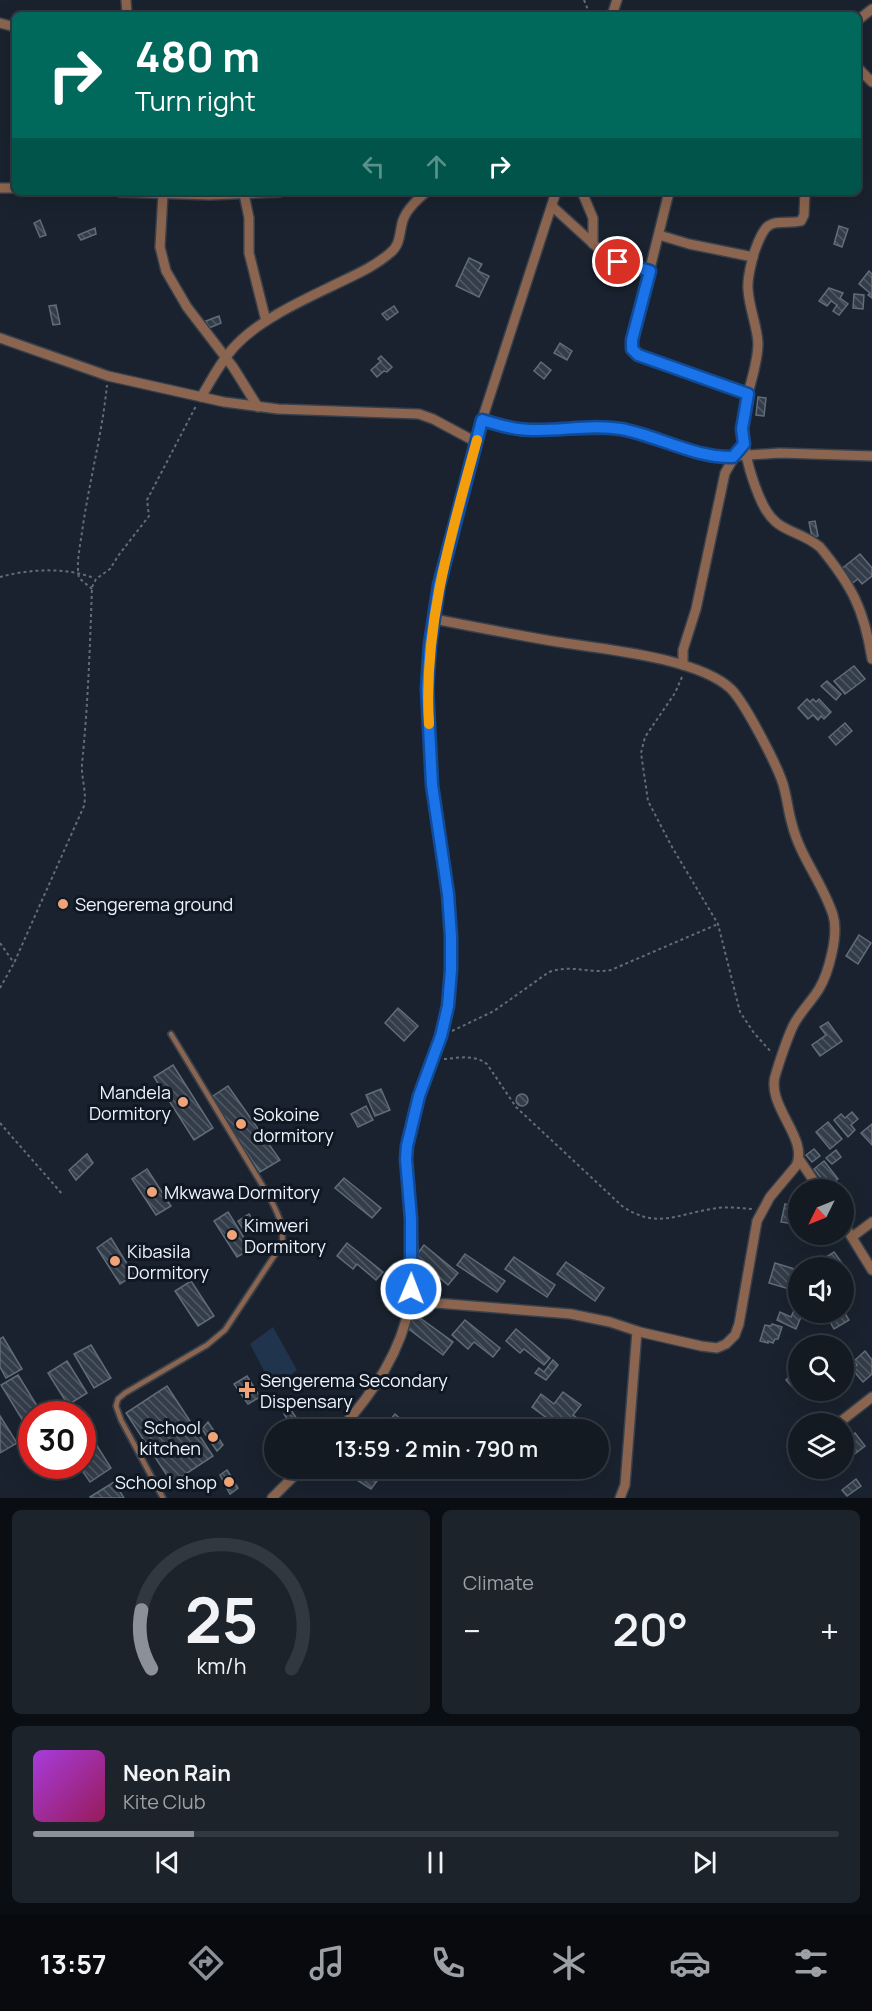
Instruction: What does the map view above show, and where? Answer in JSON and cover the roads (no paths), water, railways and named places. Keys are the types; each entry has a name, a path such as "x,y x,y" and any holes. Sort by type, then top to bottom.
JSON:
{"street":[{"path":"861,71 872,82"},
{"path":"164,195 160,247 166,271 187,307 226,357 258,407"},
{"path":"244,195 249,219 249,253 267,321"},
{"path":"201,397 237,343 267,321 311,296 371,267 388,255 397,245 404,218 423,195"},
{"path":"348,1419 385,1371 402,1332 411,1301 412,1262 406,1159 409,1133 414,1112 441,1036 448,1006 451,937 448,894 432,785 427,688 439,585 482,420 555,195"},
{"path":"583,195 593,218 593,244"},
{"path":"668,195 631,345 634,352 748,394"},
{"path":"805,195 804,215 801,221 768,226 762,234 753,257 747,286 758,343 742,429 759,496 770,515 782,528 820,547 849,586 869,620 872,659"},
{"path":"553,207 610,259 650,271"},
{"path":"659,235 689,244 753,257"},
{"path":"0,338 108,376 201,397 258,407 419,414 476,442"},
{"path":"482,420 506,427 532,430 619,429 708,456 733,457"},
{"path":"683,665 683,650 696,609 725,473 733,457 746,449 872,456"},
{"path":"434,619 683,665 723,682 733,691 776,767 784,785 796,840 833,914 834,933 828,971 794,1024 775,1076 775,1094 798,1149 799,1159 813,1179"},
{"path":"411,1301 571,1314 717,1348 726,1344 735,1335 757,1221 762,1209 799,1159"},
{"path":"854,1236 872,1222"},
{"path":"854,1240 872,1270"},
{"path":"620,1498 624,1485 637,1331"},
{"path":"852,1413 872,1397"},
{"path":"272,1498 291,1479"}],"lane":[{"path":"163,1498 121,1420 116,1406 118,1399 207,1345 225,1329 282,1244 283,1232 281,1218 270,1198 171,1034"}],"place":[{"name":"Sengerema ground","path":"63,904"},
{"name":"Mandela Dormitory","path":"183,1102"},
{"name":"Sokoine dormitory","path":"241,1124"},
{"name":"Mkwawa Dormitory","path":"152,1192"},
{"name":"Kimweri Dormitory","path":"232,1235"},
{"name":"Kibasila Dormitory","path":"115,1261"},
{"name":"Sengerema Secondary Dispensary","path":"247,1390"},
{"name":"School kitchen","path":"213,1437"},
{"name":"School shop","path":"229,1482"}]}
